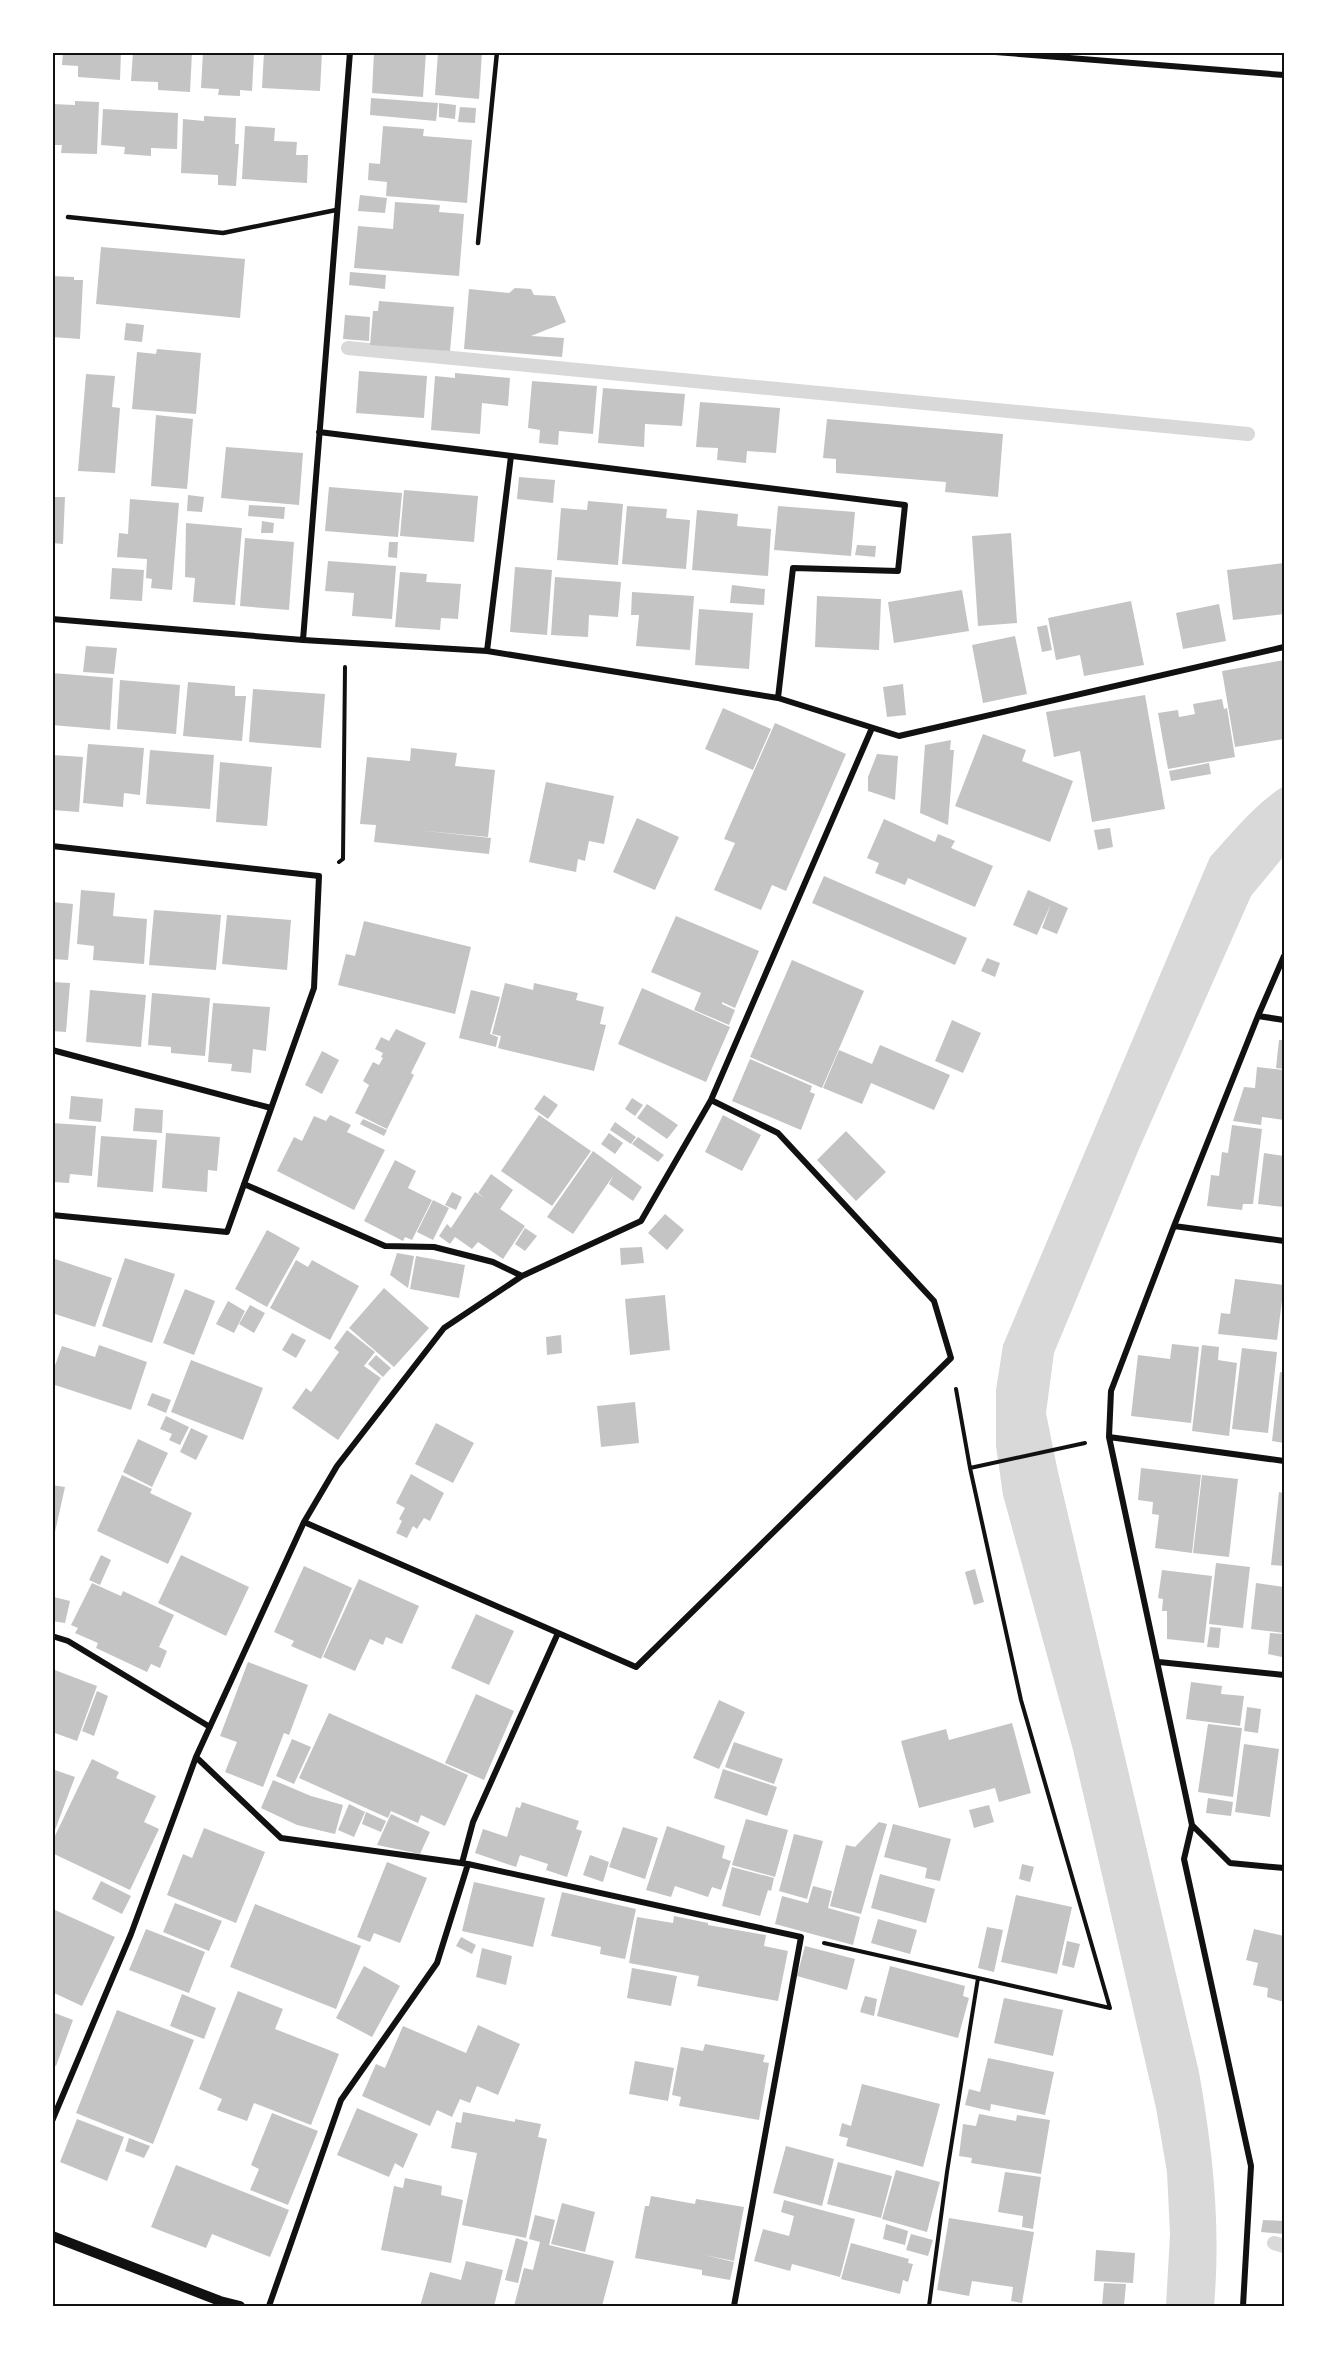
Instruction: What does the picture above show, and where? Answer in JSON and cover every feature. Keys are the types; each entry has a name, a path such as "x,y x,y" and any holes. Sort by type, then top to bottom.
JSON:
{"street":[{"path":"303,640 350,52"},
{"path":"995,52 1284,75"},
{"path":"319,432 905,506 898,571 793,568 778,698"},
{"path":"487,651 510,456"},
{"path":"52,619 303,640 487,651 778,698 899,736 1284,647"},
{"path":"52,2121 131,1934 196,1757 304,1522 337,1466 444,1328 522,1276 641,1221 711,1100 872,728"},
{"path":"52,846 319,876 314,988 227,1232 52,1215"},
{"path":"1243,2307 1251,2166 1184,1859 1192,1825 1159,1662 1109,1437 1112,1391 1174,1226 1284,956"},
{"path":"1258,1016 1284,1020"},
{"path":"52,1050 271,1108"},
{"path":"304,1522 636,1667 951,1359 934,1301 926,1292 778,1133 711,1100"},
{"path":"244,1184 385,1246 434,1247 493,1262 522,1276"},
{"path":"1174,1226 1284,1241"},
{"path":"1109,1437 1284,1461"},
{"path":"269,2307 341,2100 437,1963 465,1863 473,1822 558,1633"},
{"path":"52,1636 68,1641 210,1727"},
{"path":"1159,1662 1284,1675"},
{"path":"196,1757 281,1838 465,1863 801,1937 734,2307"},
{"path":"1192,1825 1230,1863 1284,1868"},
{"path":"52,2236 240,2307"}],"lane":[{"path":"478,243 497,52"},
{"path":"68,217 223,233 336,210"}],"path":[{"path":"319,876 343,859 346,643"},
{"path":"801,1937 1110,2008 1021,1700 970,1468 951,1359"},
{"path":"970,1468 1080,1444"},
{"path":"929,2307 947,2172 978,1978"}],"shaded area":[{"path":"1284,786 1284,856 1251,896 1139,1149 1054,1353 1046,1413 1199,2072 1208,2131 1216,2217 1214,2306 1166,2306 1170,2234 1167,2172 1156,2108 1073,1750 1003,1495 996,1446 996,1390 1003,1345 1210,857 1254,810"}],"building":[{"path":"63,52 121,52 120,80 78,77 78,66 62,65"},
{"path":"133,52 192,52 190,92 158,90 158,82 131,81"},
{"path":"203,52 254,52 252,91 240,90 240,96 218,95 219,89 201,88"},
{"path":"264,52 322,52 320,91 262,88"},
{"path":"374,52 426,52 423,97 372,93"},
{"path":"438,52 482,52 479,99 435,95"},
{"path":"371,98 438,103 436,121 370,115"},
{"path":"75,101 99,102 97,154 61,153 62,145 52,145 52,104 75,105"},
{"path":"439,103 456,105 455,119 439,117"},
{"path":"460,107 476,108 475,123 458,122"},
{"path":"103,109 178,113 177,149 151,148 151,156 124,154 125,147 101,145"},
{"path":"204,116 236,118 235,144 239,144 236,186 218,185 218,175 181,173 183,119 204,121"},
{"path":"245,126 275,128 274,141 297,142 296,155 308,155 307,183 242,179"},
{"path":"383,126 424,129 423,136 472,140 467,203 386,196 387,182 368,180 369,163 380,164"},
{"path":"360,195 387,198 385,213 358,211"},
{"path":"395,202 440,205 439,212 464,214 459,276 354,268 358,226 393,229"},
{"path":"101,247 245,259 240,318 96,304"},
{"path":"350,272 386,275 385,289 349,285"},
{"path":"52,276 74,277 74,280 83,280 80,339 52,337"},
{"path":"515,288 531,289 534,295 555,296 566,322 531,336 564,338 562,357 464,349 469,289 509,293"},
{"path":"379,301 454,307 450,351 370,345 373,311 378,311"},
{"path":"345,315 370,317 369,341 343,339"},
{"path":"126,323 144,325 142,342 124,340"},
{"path":"157,349 201,353 196,414 132,409 137,352 156,354"},
{"path":"359,371 427,376 424,418 356,413"},
{"path":"455,373 510,378 508,406 482,403 480,434 431,430 435,376 455,378"},
{"path":"86,374 115,376 112,407 120,408 115,473 78,471"},
{"path":"532,381 597,386 593,434 559,431 558,445 539,443 540,430 528,428"},
{"path":"603,388 685,394 682,426 645,424 644,447 598,443"},
{"path":"700,402 780,408 776,453 747,451 746,463 717,460 718,448 696,447"},
{"path":"156,415 193,419 187,489 151,486"},
{"path":"827,419 1003,434 998,497 945,492 946,482 836,473 836,459 823,458"},
{"path":"226,447 303,453 299,505 221,498"},
{"path":"519,477 555,480 553,503 517,499"},
{"path":"329,487 402,493 398,537 325,531"},
{"path":"404,490 478,496 474,542 400,536"},
{"path":"188,495 204,497 202,512 187,511"},
{"path":"52,497 65,497 63,544 52,543"},
{"path":"130,499 179,503 172,590 151,588 152,579 146,578 147,559 117,557 119,533 128,534"},
{"path":"588,501 623,504 618,565 557,560 561,508 587,510"},
{"path":"249,505 285,507 284,519 248,516"},
{"path":"627,506 667,509 666,518 690,520 686,569 622,564"},
{"path":"778,506 855,512 851,556 774,550"},
{"path":"697,510 738,514 737,526 771,529 768,576 692,570"},
{"path":"262,521 274,523 273,533 261,533"},
{"path":"186,523 242,528 235,605 193,602 195,578 185,577"},
{"path":"1011,533 1017,623 978,626 972,536"},
{"path":"245,538 294,542 289,610 240,606"},
{"path":"389,542 398,542 397,558 388,557"},
{"path":"857,545 876,546 875,557 855,555"},
{"path":"328,561 396,566 392,619 352,616 354,593 325,591"},
{"path":"1284,563 1284,614 1233,620 1227,570"},
{"path":"515,567 552,570 547,635 510,632"},
{"path":"112,568 144,570 142,601 110,599"},
{"path":"400,572 427,574 426,582 461,584 458,619 441,618 440,630 395,627"},
{"path":"555,577 621,582 618,617 589,615 588,637 551,635"},
{"path":"732,585 765,589 764,605 730,603"},
{"path":"962,590 969,631 894,643 888,602"},
{"path":"632,592 694,596 690,650 636,646 639,615 631,615"},
{"path":"817,596 881,599 879,650 815,647"},
{"path":"1131,601 1144,665 1084,676 1080,655 1056,660 1048,618"},
{"path":"1219,604 1226,641 1183,649 1176,613"},
{"path":"699,609 753,613 749,669 695,665"},
{"path":"1047,625 1052,650 1042,652 1037,627"},
{"path":"1015,636 1027,694 983,703 972,645"},
{"path":"86,646 117,648 114,674 83,672"},
{"path":"1284,660 1284,726 1282,726 1284,739 1235,747 1222,671"},
{"path":"52,673 113,678 110,730 52,725"},
{"path":"120,680 180,685 176,734 117,729"},
{"path":"188,682 235,686 235,696 246,696 242,741 183,736"},
{"path":"903,684 906,715 887,717 883,687"},
{"path":"253,689 325,694 321,748 249,742"},
{"path":"1145,695 1165,809 1092,822 1080,751 1054,757 1046,712"},
{"path":"1222,699 1224,709 1227,708 1235,757 1168,769 1158,713 1178,710 1179,717 1195,714 1193,704"},
{"path":"723,708 771,729 753,770 705,749"},
{"path":"775,723 846,754 786,891 772,885 761,910 714,890 735,843 724,839"},
{"path":"983,734 1026,750 1022,761 1073,781 1050,842 955,806"},
{"path":"951,740 950,750 954,750 948,825 920,813 925,745"},
{"path":"88,744 144,748 140,795 124,793 123,807 83,803"},
{"path":"411,748 457,753 455,766 495,770 488,837 416,830 491,838 489,854 374,842 376,825 360,824 367,757 410,761"},
{"path":"150,750 214,755 210,809 146,804"},
{"path":"877,754 898,756 895,800 868,791 868,777"},
{"path":"52,755 83,757 79,812 52,810"},
{"path":"220,762 272,767 267,826 216,822"},
{"path":"1209,763 1211,774 1171,781 1169,771"},
{"path":"546,782 614,796 604,844 589,841 585,861 578,859 576,872 529,862"},
{"path":"637,818 679,837 655,890 613,872"},
{"path":"884,819 935,842 938,834 955,841 951,848 993,866 975,907 908,878 905,885 875,873 879,863 867,858"},
{"path":"1110,828 1113,847 1098,850 1094,830"},
{"path":"824,876 967,938 955,965 812,903"},
{"path":"81,890 115,893 113,916 147,919 144,964 93,960 94,946 77,944"},
{"path":"1028,890 1068,908 1057,934 1042,928 1051,904 1037,935 1013,925"},
{"path":"52,902 73,904 68,960 52,959"},
{"path":"154,910 221,915 216,970 149,965"},
{"path":"227,915 291,920 287,970 222,964"},
{"path":"676,916 759,951 735,1008 722,1002 735,1010 729,1025 694,1010 701,993 651,972"},
{"path":"364,921 471,947 455,1014 338,985 346,954 355,956"},
{"path":"987,958 1000,963 995,977 981,971"},
{"path":"792,960 864,991 822,1088 750,1057"},
{"path":"52,982 70,983 66,1032 52,1031"},
{"path":"505,983 533,990 534,983 578,993 576,1000 604,1007 600,1024 606,1025 594,1071 498,1048 501,1036 492,1034"},
{"path":"642,988 730,1027 706,1082 618,1044"},
{"path":"90,990 146,995 141,1047 86,1042"},
{"path":"471,990 500,997 490,1034 498,1037 496,1047 459,1038"},
{"path":"152,993 210,998 205,1056 171,1053 171,1047 148,1045"},
{"path":"213,1003 270,1007 266,1051 253,1049 251,1073 231,1071 232,1064 208,1062"},
{"path":"952,1020 981,1033 963,1073 935,1061"},
{"path":"396,1029 426,1043 411,1073 414,1075 387,1129 355,1113 369,1085 363,1081 373,1062 379,1065 383,1058 381,1057 383,1053 375,1049 381,1037 389,1041"},
{"path":"1279,1040 1284,1040 1284,1069 1276,1068"},
{"path":"880,1045 950,1075 934,1110 871,1083 862,1104 823,1088 839,1050 872,1064"},
{"path":"322,1051 339,1060 322,1094 305,1085"},
{"path":"750,1059 812,1086 810,1092 815,1094 801,1130 732,1101"},
{"path":"1257,1067 1284,1070 1284,1120 1262,1117 1261,1125 1233,1121 1244,1087 1255,1088"},
{"path":"544,1095 558,1105 548,1119 534,1109"},
{"path":"71,1096 103,1099 101,1122 69,1119"},
{"path":"632,1098 643,1105 635,1116 625,1109"},
{"path":"647,1104 678,1125 667,1139 637,1118"},
{"path":"135,1108 163,1110 162,1133 133,1131"},
{"path":"330,1115 351,1125 347,1132 385,1150 354,1210 277,1171 294,1137 302,1141 314,1116 326,1121"},
{"path":"539,1115 591,1151 552,1206 501,1171"},
{"path":"723,1115 761,1135 742,1171 705,1152"},
{"path":"363,1119 387,1130 384,1136 360,1124"},
{"path":"615,1122 636,1137 631,1144 610,1130"},
{"path":"52,1123 96,1126 92,1176 70,1174 69,1183 52,1182"},
{"path":"1232,1125 1262,1129 1253,1204 1243,1204 1242,1210 1207,1206 1211,1175 1219,1176 1222,1152 1228,1153"},
{"path":"846,1131 886,1172 856,1201 817,1160"},
{"path":"166,1133 220,1137 217,1171 208,1170 207,1192 162,1188"},
{"path":"609,1133 623,1143 615,1154 601,1144"},
{"path":"101,1136 157,1140 153,1192 97,1187"},
{"path":"638,1137 664,1155 658,1162 632,1144"},
{"path":"593,1151 642,1187 633,1201 609,1184 613,1176 573,1234 547,1217"},
{"path":"1264,1153 1284,1156 1284,1207 1258,1204"},
{"path":"395,1160 416,1171 408,1188 432,1200 412,1240 405,1237 403,1241 364,1221"},
{"path":"491,1174 513,1190 500,1209 525,1226 503,1259 478,1242 472,1249 455,1237 450,1244 439,1236 447,1224 451,1228 475,1192 485,1198 478,1193"},
{"path":"452,1192 462,1197 456,1210 445,1205"},
{"path":"433,1200 449,1208 433,1240 417,1232"},
{"path":"665,1214 684,1230 667,1250 648,1233"},
{"path":"525,1228 537,1236 525,1251 515,1244"},
{"path":"267,1230 300,1248 267,1307 235,1289"},
{"path":"642,1247 644,1263 621,1265 620,1248"},
{"path":"397,1253 414,1256 408,1288 390,1275"},
{"path":"416,1256 465,1265 459,1298 410,1289"},
{"path":"125,1258 175,1274 152,1343 102,1326"},
{"path":"55,1259 112,1278 95,1327 52,1313 52,1268"},
{"path":"296,1260 308,1267 312,1260 359,1286 330,1340 270,1308"},
{"path":"1235,1279 1284,1285 1277,1340 1218,1334 1221,1313 1230,1314"},
{"path":"384,1288 429,1328 394,1367 349,1328"},
{"path":"185,1289 215,1301 194,1355 163,1343"},
{"path":"665,1295 670,1350 630,1355 625,1299"},
{"path":"228,1301 245,1311 234,1333 216,1324"},
{"path":"250,1305 265,1313 254,1333 239,1324"},
{"path":"347,1330 375,1352 364,1366 381,1378 338,1440 292,1408 306,1388 311,1392 339,1352 334,1348"},
{"path":"292,1333 306,1340 296,1358 282,1350"},
{"path":"561,1335 562,1353 547,1355 546,1337"},
{"path":"1172,1344 1199,1347 1191,1423 1131,1416 1138,1355 1170,1359"},
{"path":"99,1345 147,1362 131,1410 52,1384 52,1374 62,1346 95,1357"},
{"path":"1202,1345 1219,1347 1218,1360 1237,1363 1229,1436 1192,1431"},
{"path":"1242,1348 1277,1352 1268,1433 1232,1429"},
{"path":"376,1355 391,1368 383,1377 368,1364"},
{"path":"191,1360 263,1388 243,1440 171,1412"},
{"path":"1280,1372 1284,1373 1284,1443 1272,1441"},
{"path":"152,1393 171,1400 166,1413 147,1405"},
{"path":"635,1402 639,1443 601,1447 597,1406"},
{"path":"166,1416 189,1427 180,1445 169,1440 172,1434 160,1429"},
{"path":"436,1423 474,1443 453,1483 415,1464"},
{"path":"191,1428 208,1436 196,1460 180,1452"},
{"path":"138,1439 168,1453 152,1487 123,1472"},
{"path":"1141,1468 1201,1475 1192,1553 1155,1548 1159,1515 1152,1514 1153,1502 1138,1500"},
{"path":"411,1474 444,1493 430,1521 424,1518 417,1529 413,1526 407,1538 396,1533 402,1521 399,1519 405,1508 396,1503"},
{"path":"122,1475 152,1489 150,1493 192,1513 168,1564 97,1531"},
{"path":"1202,1475 1238,1479 1229,1557 1193,1553"},
{"path":"52,1485 65,1487 53,1541 52,1541"},
{"path":"1279,1492 1284,1493 1284,1566 1271,1565"},
{"path":"101,1555 111,1560 100,1585 89,1580"},
{"path":"181,1555 249,1587 226,1636 158,1603"},
{"path":"1216,1563 1250,1567 1243,1628 1209,1624"},
{"path":"304,1566 352,1588 321,1659 291,1646 294,1641 274,1632"},
{"path":"975,1569 984,1602 974,1605 965,1572"},
{"path":"1162,1570 1212,1576 1204,1643 1167,1639 1167,1611 1162,1611 1163,1599 1158,1598"},
{"path":"359,1579 419,1606 402,1644 386,1637 383,1645 370,1639 355,1671 323,1657"},
{"path":"92,1583 121,1596 123,1591 174,1615 159,1647 167,1651 160,1668 151,1664 147,1672 96,1648 98,1643 75,1633 78,1628 71,1625"},
{"path":"1256,1583 1284,1587 1284,1633 1251,1629"},
{"path":"54,1597 70,1601 65,1623 52,1621"},
{"path":"476,1614 514,1631 489,1685 451,1668"},
{"path":"1210,1627 1221,1628 1219,1648 1207,1647"},
{"path":"1270,1633 1284,1634 1282,1657 1268,1654"},
{"path":"248,1662 308,1685 289,1735 284,1733 263,1787 225,1772 237,1742 220,1736"},
{"path":"52,1669 97,1686 77,1741 52,1732"},
{"path":"1191,1682 1222,1686 1221,1694 1244,1696 1240,1726 1186,1719"},
{"path":"97,1691 108,1696 94,1736 82,1731"},
{"path":"476,1694 514,1711 484,1780 445,1763"},
{"path":"719,1700 745,1712 719,1769 693,1758"},
{"path":"1247,1707 1261,1709 1258,1733 1244,1731"},
{"path":"329,1713 468,1775 445,1826 421,1815 418,1823 391,1811 388,1818 299,1778"},
{"path":"1012,1723 1031,1793 999,1802 995,1788 919,1808 901,1741 946,1729 949,1740"},
{"path":"1208,1724 1242,1728 1233,1797 1198,1792"},
{"path":"292,1739 311,1747 294,1784 276,1776"},
{"path":"734,1742 783,1759 774,1784 725,1767"},
{"path":"1244,1744 1279,1749 1270,1817 1235,1812"},
{"path":"92,1759 119,1772 116,1778 156,1796 144,1822 159,1829 130,1890 52,1853 52,1842"},
{"path":"52,1769 75,1777 55,1830 52,1829"},
{"path":"723,1769 777,1787 767,1816 714,1798"},
{"path":"273,1780 311,1796 343,1805 335,1834 297,1825 261,1808"},
{"path":"1208,1798 1233,1802 1231,1816 1206,1813"},
{"path":"522,1802 579,1821 576,1829 582,1831 567,1877 546,1870 548,1864 520,1855 516,1867 475,1853 483,1829 507,1837 516,1807 520,1808"},
{"path":"349,1804 365,1812 354,1837 338,1830"},
{"path":"989,1805 994,1822 974,1828 969,1810"},
{"path":"366,1812 386,1821 381,1832 362,1824"},
{"path":"391,1814 430,1832 420,1854 377,1845"},
{"path":"746,1819 788,1830 775,1877 732,1865"},
{"path":"879,1822 887,1824 861,1914 830,1906 846,1845 855,1847"},
{"path":"893,1824 951,1839 940,1881 925,1878 927,1868 884,1857"},
{"path":"667,1826 725,1846 722,1858 731,1861 721,1890 712,1887 708,1897 675,1886 671,1897 646,1890"},
{"path":"623,1827 658,1838 645,1879 609,1867"},
{"path":"204,1828 265,1852 236,1923 167,1895 183,1854 192,1858"},
{"path":"794,1834 823,1841 807,1899 779,1891"},
{"path":"590,1855 609,1862 603,1882 583,1875"},
{"path":"387,1862 427,1878 400,1943 374,1933 370,1942 357,1937"},
{"path":"1022,1864 1034,1867 1030,1882 1019,1879"},
{"path":"732,1867 774,1878 760,1916 722,1906"},
{"path":"880,1874 935,1889 926,1923 871,1908"},
{"path":"101,1881 131,1896 122,1914 92,1899"},
{"path":"474,1882 545,1898 533,1947 462,1931"},
{"path":"813,1886 832,1891 828,1908 860,1917 853,1945 775,1924 782,1896 808,1903"},
{"path":"562,1892 636,1909 625,1959 600,1954 601,1947 551,1936"},
{"path":"1016,1895 1072,1907 1057,1974 1001,1962"},
{"path":"175,1903 222,1921 209,1951 163,1932"},
{"path":"255,1904 361,1946 336,2009 230,1967"},
{"path":"55,1910 115,1937 82,2006 52,1992 52,1914"},
{"path":"674,1916 708,1923 708,1925 766,1935 764,1946 788,1951 778,2001 697,1986 699,1976 629,1963 637,1917 673,1923"},
{"path":"878,1919 917,1930 910,1954 871,1943"},
{"path":"987,1927 1003,1930 994,1972 978,1968"},
{"path":"146,1929 205,1952 189,1993 129,1970"},
{"path":"1254,1929 1284,1936 1284,2002 1267,1997 1268,1988 1253,1985 1258,1963 1246,1960"},
{"path":"461,1937 476,1945 472,1954 456,1946"},
{"path":"1067,1941 1080,1944 1074,1968 1062,1965"},
{"path":"805,1946 855,1959 847,1990 797,1976"},
{"path":"482,1948 512,1956 506,1985 476,1977"},
{"path":"364,1966 400,1986 372,2037 336,2018"},
{"path":"890,1966 965,1986 963,1996 969,1998 958,2038 877,2016"},
{"path":"632,1968 677,1976 671,2006 627,1998"},
{"path":"238,1991 283,2009 275,2029 339,2054 311,2125 254,2103 247,2121 217,2110 222,2099 199,2089"},
{"path":"182,1994 216,2008 204,2039 170,2026"},
{"path":"865,1996 877,1999 874,2016 860,2012"},
{"path":"1004,1998 1063,2010 1053,2056 994,2043"},
{"path":"117,2010 194,2040 153,2144 76,2113"},
{"path":"52,2012 73,2020 56,2066 52,2065"},
{"path":"478,2025 520,2044 498,2095 477,2086 470,2103 460,2099 452,2117 437,2110 430,2126 362,2096 376,2064 385,2068 403,2026 466,2053"},
{"path":"705,2044 765,2055 763,2062 769,2063 759,2120 679,2106 681,2097 672,2095 681,2047 703,2051"},
{"path":"988,2058 1054,2072 1045,2115 991,2104 990,2111 965,2105 969,2089 980,2092"},
{"path":"635,2061 674,2068 668,2101 629,2094"},
{"path":"862,2084 940,2104 923,2167 846,2146 848,2138 839,2136 842,2123 851,2126"},
{"path":"357,2108 418,2134 403,2168 395,2163 389,2177 337,2155"},
{"path":"463,2112 515,2122 515,2119 541,2124 538,2137 547,2139 526,2238 462,2225 477,2153 451,2148 456,2122 461,2123"},
{"path":"272,2113 318,2131 288,2205 250,2190 259,2169 251,2165"},
{"path":"979,2114 1016,2121 1017,2115 1050,2120 1041,2174 971,2163 972,2158 959,2156 963,2124 976,2126"},
{"path":"77,2119 124,2137 107,2181 60,2162"},
{"path":"129,2138 150,2146 144,2158 125,2151"},
{"path":"786,2146 834,2159 822,2206 773,2193"},
{"path":"838,2162 892,2176 881,2218 827,2204"},
{"path":"176,2165 289,2210 270,2257 212,2234 206,2248 151,2227"},
{"path":"896,2170 940,2182 927,2232 882,2219"},
{"path":"1005,2172 1041,2177 1033,2229 1022,2227 1023,2216 998,2212"},
{"path":"405,2178 442,2186 441,2195 463,2200 451,2263 381,2250 394,2186 403,2188"},
{"path":"651,2196 695,2204 696,2199 744,2207 734,2261 704,2255 734,2262 730,2280 702,2275 702,2270 635,2258 645,2206 649,2206"},
{"path":"784,2200 855,2219 840,2277 792,2264 790,2271 754,2261 763,2229 789,2236 794,2216 781,2212"},
{"path":"562,2203 595,2212 585,2252 551,2244"},
{"path":"535,2215 555,2220 549,2245 614,2261 602,2306 514,2306 524,2268 533,2270 540,2242 529,2239"},
{"path":"949,2218 1034,2232 1022,2303 1011,2301 1013,2287 972,2281 969,2296 937,2290"},
{"path":"1263,2220 1284,2221 1284,2234 1261,2232"},
{"path":"886,2224 908,2231 905,2245 883,2239"},
{"path":"911,2234 933,2240 928,2256 906,2250"},
{"path":"516,2238 528,2242 518,2283 505,2280"},
{"path":"851,2243 909,2259 908,2263 913,2264 908,2282 903,2280 900,2294 841,2279"},
{"path":"1096,2250 1135,2253 1133,2283 1094,2281"},
{"path":"466,2261 503,2270 494,2306 420,2306 430,2272 461,2280"},
{"path":"1104,2283 1126,2284 1124,2306 1102,2306"}],"waterway":[{"path":"348,348 1248,434"},
{"path":"1274,2243 1284,2246"}]}
